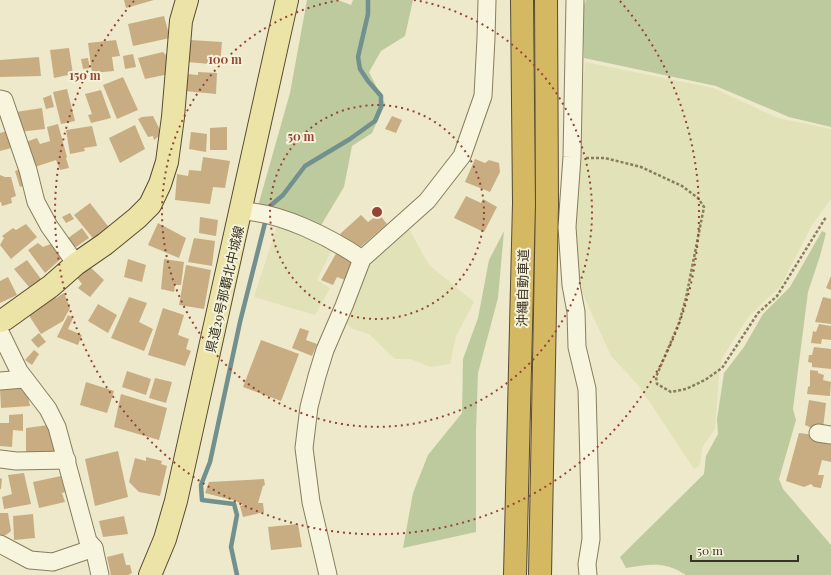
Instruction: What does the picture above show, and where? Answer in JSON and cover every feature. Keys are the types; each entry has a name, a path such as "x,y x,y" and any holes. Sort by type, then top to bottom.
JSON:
{"highway":[{"name":"沖縄自動車道","path":"515,575 524,203 522,0"},
{"name":"沖縄自動車道","path":"540,575 547,204 546,0"}],"main road":[{"path":"0,321 51,286 76,264 105,244 138,218 150,205 167,162 173,117 181,21 187,0"},
{"name":"県道29号那覇北中城線","path":"150,575 165,539 258,214 287,0"}],"street":[{"path":"328,575 311,502 304,448 309,407 325,350 362,259 427,200 462,156 483,96 487,0"},
{"path":"575,0 572,157 567,226 571,285 576,312 577,348 587,389 591,539 587,564 588,575"},
{"path":"0,99 4,100 28,170 36,202 49,226 76,264"},
{"path":"258,214 332,240 362,259"},
{"path":"0,332 24,379 48,409 57,427 88,542 94,548 100,575"},
{"path":"0,381 24,379"},
{"path":"0,459 16,461 67,460"},
{"path":"0,544 30,560 53,562 94,548"}],"path":[{"path":"572,157 606,158 641,167 682,186 698,198 704,208 686,298 679,323 656,377 657,384 671,392 686,390 705,380 722,368 758,313 777,296 826,217"}],"green space":[{"path":"307,0 338,0 351,5 353,0 413,0 405,36 381,51 369,72 385,104 372,133 352,146 344,187 320,227 258,206 290,93"},
{"path":"586,0 831,0 831,127 789,117 716,86 584,58 583,9"},
{"path":"585,62 713,88 778,118 831,129 831,199 812,225 780,287 749,316 722,358 719,376 715,429 702,448 700,465 694,469 639,386 611,356 582,292 574,268 574,195"},
{"path":"277,226 333,247 317,280 330,288 315,315 254,297"},
{"path":"409,229 429,265 474,302 456,336 450,364 430,367 411,359 395,359 369,334 353,329 344,321 370,260"},
{"path":"504,231 498,298 478,373 476,431 476,532 403,548 413,493 428,455 462,413 463,359 478,318 489,260"},
{"path":"822,231 826,233 808,292 793,409 796,420 779,479 783,489 831,545 831,575 686,575 671,567 657,565 642,565 626,568 620,557 704,474 706,456 718,434 717,419 724,373 744,347 763,314 790,287"}],"building":[{"path":"124,0 154,0 126,8"},
{"path":"164,16 170,38 133,46 128,24"},
{"path":"116,40 120,56 112,57 114,71 92,73 88,43"},
{"path":"190,40 222,42 220,65 188,62"},
{"path":"69,48 73,74 54,78 50,50"},
{"path":"163,52 169,58 169,74 145,79 138,58"},
{"path":"133,54 136,67 125,69 123,56"},
{"path":"39,57 41,76 0,77 0,60"},
{"path":"88,58 90,68 83,69 81,59"},
{"path":"198,72 217,73 216,94 185,91 187,74 198,75"},
{"path":"123,77 138,110 117,119 103,85"},
{"path":"67,89 75,121 61,124 53,92"},
{"path":"101,90 111,118 91,123 88,115 92,114 85,94"},
{"path":"51,95 54,107 46,109 43,98"},
{"path":"42,108 45,129 19,132 16,112"},
{"path":"153,116 162,134 154,140 153,136 148,137 138,119"},
{"path":"392,116 402,120 396,133 385,129"},
{"path":"58,124 69,168 60,170 56,160 32,168 23,143 37,138 40,144 50,141 47,127"},
{"path":"135,125 145,149 120,163 109,138"},
{"path":"92,126 97,146 84,148 85,151 70,154 66,130"},
{"path":"227,127 227,150 210,150 210,128"},
{"path":"10,130 15,147 0,151 0,133"},
{"path":"191,132 207,134 206,152 189,149"},
{"path":"203,157 230,161 225,188 213,187 210,204 175,200 177,174 188,176 189,170 201,171"},
{"path":"475,159 485,163 489,160 499,163 500,172 490,192 465,182"},
{"path":"23,168 28,184 20,187 15,171"},
{"path":"0,175 11,177 16,196 11,198 12,203 2,206 0,202"},
{"path":"466,196 481,203 483,199 497,207 484,232 454,218"},
{"path":"90,203 111,230 96,242 74,215"},
{"path":"70,213 74,219 66,223 62,217"},
{"path":"379,214 387,224 357,250 340,234 361,215 368,222"},
{"path":"200,217 218,220 216,236 199,233"},
{"path":"158,223 186,238 179,258 148,245"},
{"path":"26,224 37,237 11,259 0,245 4,238 2,236 13,228 16,230"},
{"path":"82,228 89,238 76,247 74,246 68,249 64,241"},
{"path":"194,238 215,241 212,266 188,262"},
{"path":"38,243 43,247 53,243 63,257 45,273 28,250"},
{"path":"337,252 354,263 345,280 337,277 333,285 321,280"},
{"path":"128,259 146,265 142,282 124,277"},
{"path":"164,259 184,262 181,285 175,285 174,292 161,289"},
{"path":"27,260 41,279 29,287 14,269"},
{"path":"88,265 104,280 90,297 78,288 82,284 74,274"},
{"path":"186,265 211,270 204,309 179,305"},
{"path":"831,276 831,290 826,288"},
{"path":"8,277 17,295 0,303 0,281"},
{"path":"52,293 56,298 64,293 70,308 63,321 41,334 28,314"},
{"path":"129,297 147,303 139,322 153,329 144,351 111,338"},
{"path":"823,297 831,299 831,324 815,322"},
{"path":"98,304 117,315 108,333 88,321"},
{"path":"163,308 184,315 178,335 189,339 186,349 191,351 185,366 148,355"},
{"path":"68,315 73,318 68,329 82,335 78,345 57,337"},
{"path":"819,324 831,326 831,340 822,339 821,344 811,343 813,331 816,332"},
{"path":"300,328 309,331 306,340 317,344 312,356 292,348"},
{"path":"39,333 46,342 38,348 31,340"},
{"path":"261,340 299,354 281,401 243,387"},
{"path":"814,347 831,349 831,369 812,367 812,363 808,362 809,355 812,355"},
{"path":"34,350 39,354 32,365 25,360"},
{"path":"810,370 818,371 818,373 824,375 823,380 831,382 830,396 807,394 808,387 810,386"},
{"path":"127,371 151,379 146,395 122,387"},
{"path":"155,378 172,382 166,403 149,398"},
{"path":"86,382 114,391 107,413 80,405"},
{"path":"26,386 30,406 1,408 0,388"},
{"path":"121,394 167,408 159,440 114,427"},
{"path":"809,400 826,403 823,429 814,429 805,425"},
{"path":"23,414 23,431 13,430 12,447 0,446 0,423 9,423 9,415"},
{"path":"49,425 58,454 26,456 26,428"},
{"path":"799,433 831,437 831,462 822,460 818,475 824,475 821,488 814,487 811,484 804,487 786,481"},
{"path":"118,451 128,497 95,506 85,459"},
{"path":"146,457 162,461 161,464 167,466 160,496 139,492 129,482 135,458 146,461"},
{"path":"24,473 31,504 4,509 2,497 12,494 8,475"},
{"path":"61,476 65,492 62,493 65,502 39,508 33,482"},
{"path":"0,478 2,479 1,489 0,489"},
{"path":"264,479 265,485 263,486 258,503 263,503 264,512 243,517 240,506 243,505 236,501 205,493 209,482"},
{"path":"0,513 8,513 11,531 6,535 0,536"},
{"path":"33,514 35,538 14,540 13,516"},
{"path":"124,516 128,534 103,537 99,521"},
{"path":"298,524 302,547 271,550 268,527"},
{"path":"123,553 126,565 130,565 132,573 128,575 111,575 107,557"}],"waterway":[{"path":"237,575 231,547 237,515 234,504 202,500 201,485 210,462 240,322 269,207 283,195 305,166 350,139 375,121 381,107 381,96 360,69 358,57 368,14 368,0"}]}
